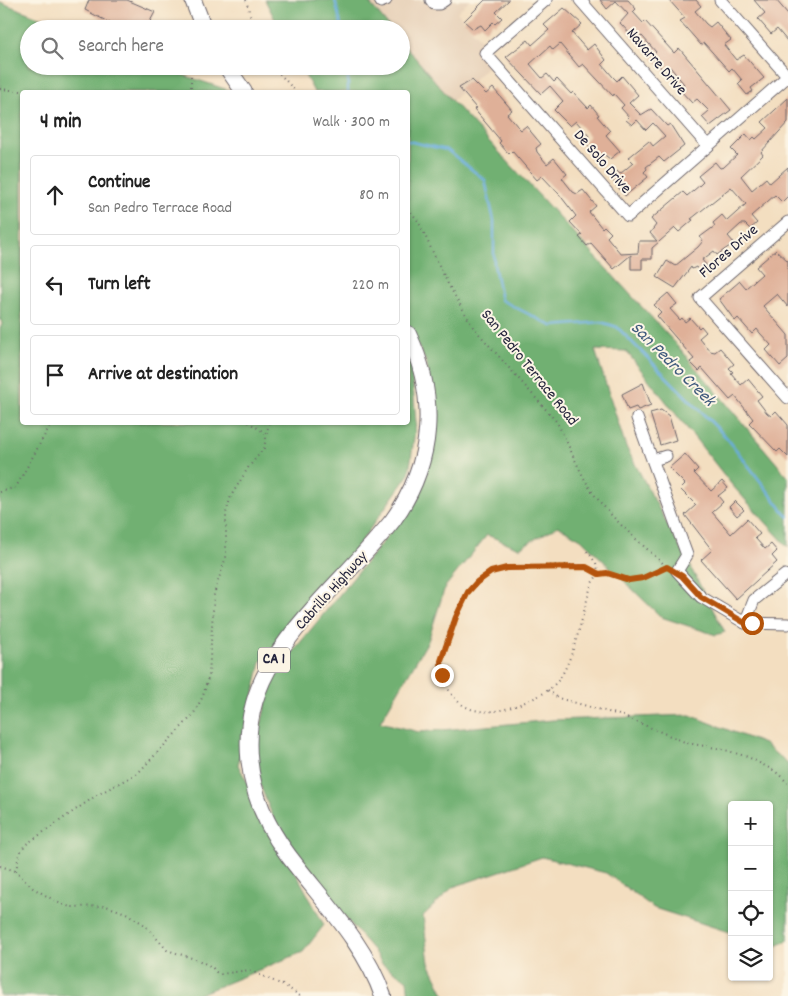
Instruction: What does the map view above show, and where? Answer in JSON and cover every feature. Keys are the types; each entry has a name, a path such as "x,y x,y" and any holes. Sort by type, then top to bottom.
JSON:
{"highway":[{"path":"193,0 201,20"},
{"path":"232,75 243,90"},
{"name":"Cabrillo Highway","path":"383,996 373,972 359,949 282,847 268,825 253,789 248,744 254,704 271,664 294,633 393,520 407,500 418,474 427,443 429,406 421,367 410,339"}],"street":[{"path":"431,0 434,4 439,4 444,0"},
{"name":"De Solo Drive","path":"546,0 485,53 628,216 788,77"},
{"name":"Navarre Drive","path":"580,0 708,146"},
{"path":"720,0 788,77"},
{"name":"Flores Drive","path":"786,228 700,298 788,398"},
{"path":"637,418 687,555 677,571 701,597 745,623 788,624"},
{"path":"653,460 666,456"},
{"path":"745,623 754,600 785,575"}],"path":[{"path":"246,0 252,20"},
{"path":"191,75 191,90"},
{"path":"281,75 294,90"},
{"path":"0,89 20,91"},
{"name":"San Pedro Terrace Road","path":"410,211 418,221 448,284 473,327 556,422 565,437 577,468 593,492 620,523 667,567 682,576"},
{"path":"0,492 16,487 50,425"},
{"path":"253,425 268,435"},
{"path":"16,870 19,854 25,845 97,795 138,773 193,715 203,696 209,675 214,594 226,557 226,513 228,504 248,468 264,448 269,425"},
{"path":"587,550 596,563 599,574"},
{"path":"599,574 592,583 568,662 562,675 548,690 538,698 505,710 486,712 471,710 460,705 442,675 441,661 456,617 468,592 477,582 491,572 507,568 586,567 599,574 607,573 629,580 643,578 667,567"},
{"path":"548,690 558,698 623,716 687,742 722,749 748,758 775,771 788,783"},
{"path":"0,866 16,870 33,888 59,903 70,907 106,906 126,914 145,925 167,950 198,960 221,974 249,970 287,987 300,996"}],"shaded area":[{"path":"367,0 470,0 457,12 486,46 479,54 488,66 452,101 410,52 410,20 384,20"}],"green space":[{"path":"265,0 367,0 384,20 275,20"},
{"path":"0,2 47,20 20,20 20,75 183,75 228,90 20,90 20,425 410,425 410,356 411,358 416,423 409,474 355,550 261,662 238,765 324,925 303,952 195,996 0,996 0,329 2,324 0,318"},
{"path":"410,52 452,101 677,345 788,477 788,547 732,485 626,351 595,350 626,447 725,632 716,635 661,617 581,539 558,526 519,548 487,535 445,587 428,641 380,722 419,732 553,720 690,715 764,744 788,764 788,940 777,946 773,944 773,801 728,801 728,932 654,908 606,873 542,857 453,887 423,916 429,963 445,996 409,996 407,980 382,964 373,950 327,896 279,832 252,765 272,677 407,512 435,430 427,364 410,331 410,90 313,90 305,75 410,75"}],"building":[{"path":"89,0 127,0 155,12 151,20 104,20 85,10"},
{"path":"485,0 509,0 496,12 502,18 495,24 493,22 485,30 481,25 473,29 464,21"},
{"path":"600,0 628,0 636,9 633,12 643,23 645,21 674,53 679,48 731,110 710,126 702,117 709,111 697,99 692,103 679,89 684,84 670,67 665,72 651,57 656,52 642,36 636,40 620,23 628,14 616,1 607,9"},
{"path":"669,0 696,0 701,6 695,11 706,24 710,27 716,22 731,40 724,45 736,60 744,55 764,78 751,88 753,91 747,95 738,84 742,80 732,68 729,71 704,43 701,45 680,21 685,18"},
{"path":"754,0 776,0 788,14 788,42 777,29 771,34 758,19 765,13"},
{"path":"564,8 582,24 572,33 587,50 594,44 606,60 602,64 613,77 617,81 622,76 638,95 629,103 641,115 651,109 667,126 670,124 684,146 664,162 659,157 646,167 647,169 644,172 648,177 625,196 610,177 617,171 620,174 633,163 628,158 649,141 653,146 665,136 653,123 646,130 637,120 632,125 626,120 629,117 621,108 624,105 583,64 579,67 560,44 553,50 550,46 530,64 542,78 547,74 554,82 557,79 588,108 591,105 599,115 597,116 610,131 606,135 620,151 610,159 602,153 598,157 584,141 589,136 576,121 570,126 554,110 563,101 550,86 541,94 506,57 528,40 532,45 549,30 544,25"},
{"path":"472,80 486,94 493,88 512,110 507,114 518,127 521,130 526,126 541,144 536,148 537,152 547,164 554,158 567,174 562,178 573,192 577,194 583,190 596,206 589,212 602,228 604,226 611,233 607,237 621,254 638,253 639,241 657,241 650,233 656,225 651,219 683,192 687,196 700,185 703,182 698,176 715,162 720,168 724,167 737,155 731,149 746,134 751,140 754,137 756,139 768,128 762,122 788,98 788,122 761,152 763,155 741,176 752,190 766,178 770,183 788,167 788,196 782,202 775,195 751,216 757,223 750,229 745,224 741,224 728,236 734,243 717,255 714,251 702,260 707,266 700,272 696,267 692,269 691,267 675,288 657,277 667,261 675,266 698,247 703,241 700,237 715,226 713,223 722,215 727,221 746,204 731,187 691,219 693,220 679,232 675,228 652,248 652,259 642,259 642,269 631,269 631,255 614,269 591,243 587,246 579,237 582,235 570,222 576,216 559,194 542,176 537,180 512,151 509,154 499,143 501,141 459,88"},
{"path":"776,250 788,261 788,307 777,294 763,306 788,335 788,359 780,366 766,350 771,345 757,329 752,334 738,318 735,321 719,299 740,281 746,288 762,274 756,267"},
{"path":"668,293 677,304 670,309 680,320 682,318 685,322 690,318 699,328 701,326 706,332 699,338 710,351 715,352 720,348 734,364 729,368 741,385 748,379 762,396 757,400 767,413 771,416 776,411 788,425 788,457 780,449 777,452 749,423 753,419 735,396 730,400 702,368 699,371 690,362 694,359 657,316 661,312 654,305"},
{"path":"643,383 651,405 638,410 636,407 628,410 622,394"},
{"path":"661,410 669,416 676,440 660,445 650,413"},
{"path":"685,454 698,469 694,473 711,491 722,481 728,488 718,496 723,502 712,512 731,534 747,519 760,534 755,538 765,549 771,544 777,551 772,556 777,562 736,599 701,560 712,550 685,515 696,505 680,489 685,484 669,468"},
{"path":"735,501 744,510 737,516 729,507"}],"waterway":[{"name":"San Pedro Creek","path":"335,0 340,20"},
{"name":"San Pedro Creek","path":"348,75 348,90"},
{"name":"San Pedro Creek","path":"410,141 447,150 485,180 494,221 494,264 501,300 552,326 601,322 617,327 727,438 788,517"}],"route":[{"path":"442,675 441,661 446,642 468,592 477,582 491,572 507,568 586,567 599,574 607,573 629,580 643,578 667,567 682,576 701,597 720,610 745,623 752,623"}]}
